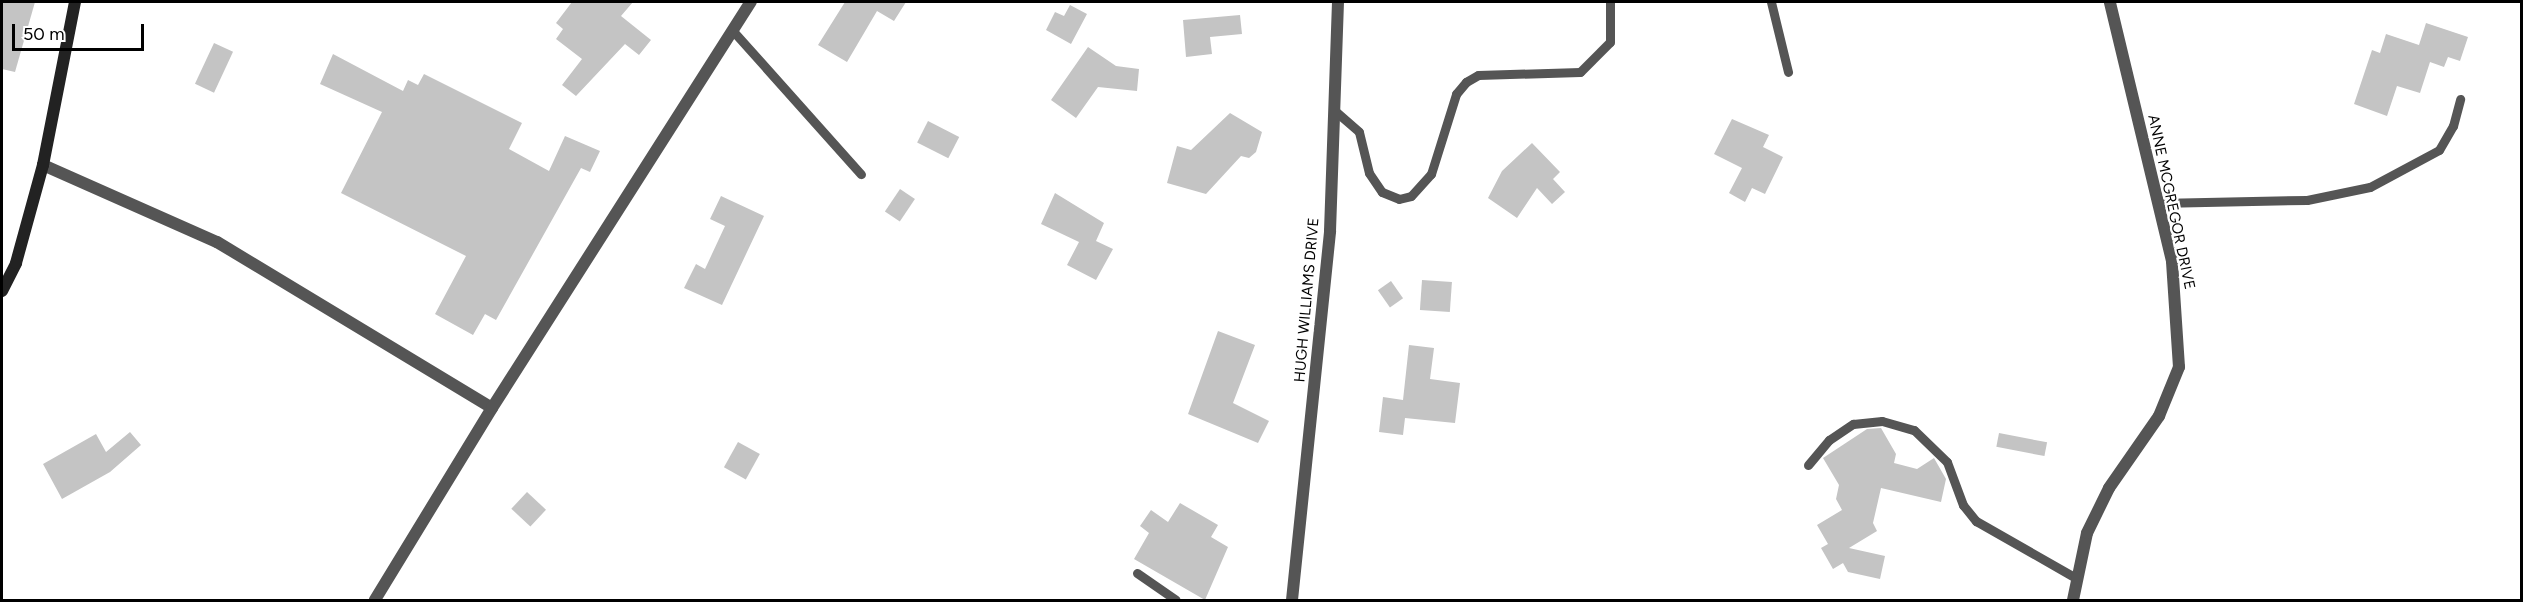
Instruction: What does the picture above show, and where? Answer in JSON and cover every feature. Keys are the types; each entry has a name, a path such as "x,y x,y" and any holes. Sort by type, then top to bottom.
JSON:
{"street":[{"path":"2,291 16,263 43,165 75,2"},
{"path":"375,600 492,408 751,2"},
{"name":"HUGH WILLIAMS DRIVE","path":"1292,600 1330,231 1338,2"},
{"name":"ANNE MCGREGOR DRIVE","path":"2073,600 2087,533 2109,488 2158,416 2179,367 2172,261 2110,2"},
{"path":"43,165 217,242 492,408"}],"lane":[{"path":"1334,110 1359,132 1369,173 1382,192 1399,199 1412,196 1431,174 1456,94 1466,82 1478,75 1580,72 1610,42 1610,2"},
{"path":"1771,2 1788,72"},
{"path":"733,31 861,174"},
{"path":"2158,203 2307,200 2370,187 2439,150 2460,99"},
{"path":"1808,465 1829,440 1853,424 1882,421 1914,430 1947,462 1963,505 1976,521 2076,578"},
{"path":"1137,573 1176,600"}],"building":[{"path":"2,2 35,2 15,72 2,69"},
{"path":"572,2 633,2 621,16 651,40 639,55 625,44 576,96 562,85 582,59 556,39 563,29 556,23"},
{"path":"845,2 906,2 894,21 877,11 847,62 818,45"},
{"path":"1070,5 1087,14 1071,44 1046,30 1055,12 1064,16"},
{"path":"1240,15 1242,34 1210,37 1212,54 1186,57 1183,20"},
{"path":"2426,23 2468,37 2460,61 2448,57 2444,67 2430,62 2420,93 2397,86 2387,116 2354,104 2372,50 2380,53 2386,34 2419,45"},
{"path":"214,43 233,52 214,93 195,84"},
{"path":"1088,47 1116,66 1139,69 1137,91 1098,87 1076,118 1051,100"},
{"path":"333,54 403,91 408,80 418,85 424,74 522,123 509,149 549,171 565,136 600,151 590,172 581,168 496,320 485,314 473,335 435,314 466,256 341,193 382,112 320,84"},
{"path":"1230,113 1262,132 1256,152 1249,158 1241,156 1206,194 1167,183 1177,146 1191,150"},
{"path":"1732,119 1769,135 1763,147 1783,157 1765,194 1752,188 1745,202 1729,193 1742,168 1714,154"},
{"path":"928,121 959,137 948,158 917,142"},
{"path":"1532,143 1560,172 1553,179 1565,192 1552,204 1537,188 1517,218 1488,198 1502,171"},
{"path":"900,189 915,199 900,221 885,211"},
{"path":"1055,193 1104,223 1096,241 1113,249 1096,280 1067,265 1079,242 1041,224"},
{"path":"721,196 764,216 722,305 684,288 696,264 705,269 725,226 710,219"},
{"path":"1422,280 1452,282 1450,312 1420,310"},
{"path":"1391,281 1403,298 1390,307 1378,290"},
{"path":"1218,331 1255,345 1233,403 1269,421 1258,443 1188,414"},
{"path":"1409,345 1434,348 1430,379 1460,383 1455,423 1405,418 1403,435 1379,432 1383,397 1403,400"},
{"path":"1881,428 1896,454 1894,463 1917,469 1934,458 1946,479 1941,502 1881,488 1873,523 1877,531 1849,548 1885,556 1880,579 1848,572 1843,563 1833,569 1821,548 1828,544 1817,525 1842,510 1836,499 1839,485 1823,458 1867,429"},
{"path":"130,432 141,445 110,472 62,499 43,464 96,434 106,452"},
{"path":"1999,433 2047,442 2044,456 1996,447"},
{"path":"738,442 760,454 746,479 724,467"},
{"path":"527,492 546,510 530,527 511,509"},
{"path":"1180,503 1218,525 1211,537 1228,547 1205,600 1134,559 1149,533 1140,526 1151,510 1168,522"}]}
